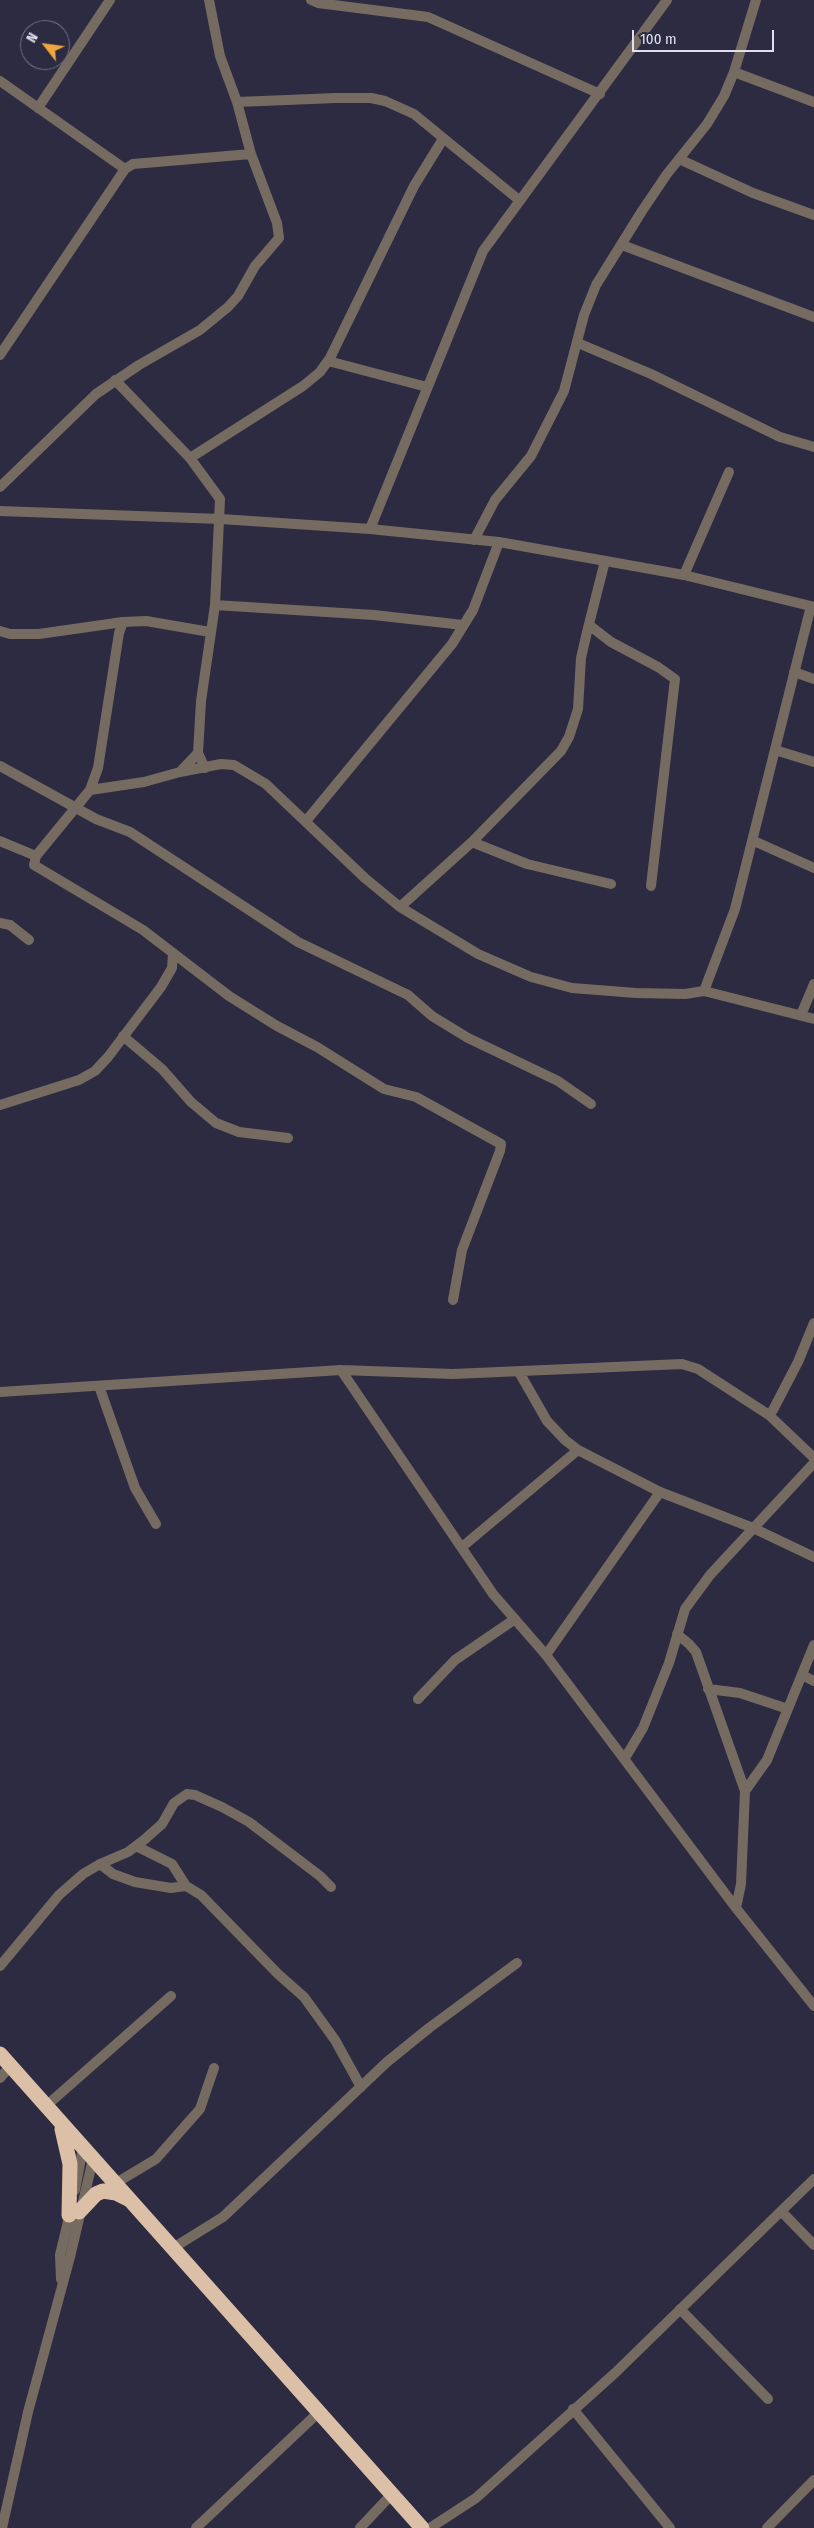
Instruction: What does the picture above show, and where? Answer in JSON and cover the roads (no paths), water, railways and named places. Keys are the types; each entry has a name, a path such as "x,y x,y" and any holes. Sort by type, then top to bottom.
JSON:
{"highway":[{"path":"3,2066 46,2106 116,2183 422,2528"},
{"path":"59,2121 68,2147 74,2213"},
{"path":"74,2213 103,2190 116,2193 134,2203"}],"street":[{"path":"38,108 110,0"},
{"path":"0,488 96,394 115,380 200,330 228,307 255,266 276,243 280,234 251,154 237,102 220,56 209,0"},
{"path":"311,0 352,8 428,17 600,94"},
{"path":"370,529 483,251 519,200 600,94 667,0"},
{"path":"474,540 495,500 518,474 539,441 564,391 587,303 622,244 679,159 707,124 724,96 734,72 756,0"},
{"path":"734,72 814,102"},
{"path":"0,82 125,169"},
{"path":"237,102 371,98 385,101 414,114 519,200"},
{"path":"190,458 317,376 328,361 414,186 443,139"},
{"path":"0,355 125,169 133,164 251,154"},
{"path":"679,159 753,193 814,215"},
{"path":"622,244 814,316"},
{"path":"578,343 651,374 780,437 814,447"},
{"path":"328,361 427,387"},
{"path":"115,380 190,458 220,499 221,519 214,605 201,701 198,754 206,768"},
{"path":"684,575 729,472"},
{"path":"0,511 221,519 370,529 500,542 684,575 812,606 794,672 754,841 735,909 704,991"},
{"path":"306,821 437,663 473,610 500,542"},
{"path":"400,907 472,842 561,751 577,716 582,658 605,561"},
{"path":"214,605 374,614 463,625"},
{"path":"0,631 10,634 39,634 123,622 146,621 210,632"},
{"path":"123,622 119,633 98,768 90,790 36,856 34,862 38,869 121,916 164,945 173,954 204,975 229,996 384,1089 416,1097 502,1144 462,1250 453,1300"},
{"path":"589,625 611,642 670,674 674,679 651,886"},
{"path":"794,672 814,679"},
{"path":"775,750 814,762"},
{"path":"180,772 198,754"},
{"path":"90,790 144,782 180,772 234,765 249,772 266,784 366,879 400,907 478,954 531,977 572,988 636,993 685,994 704,991 814,1018"},
{"path":"0,766 78,807 96,819 130,832 159,849 298,942 408,995 432,1016 468,1038 558,1081 591,1104"},
{"path":"0,841 36,856"},
{"path":"754,841 814,868"},
{"path":"472,842 527,864 611,884"},
{"path":"0,922 10,925 29,940"},
{"path":"0,1105 79,1080 95,1071 162,987 172,968 173,954"},
{"path":"801,1015 814,984"},
{"path":"124,1036 162,1069 191,1102 216,1123 239,1132 288,1138"},
{"path":"768,1415 773,1410 798,1362 814,1323"},
{"path":"0,1392 341,1370 416,1374 518,1372 682,1364 698,1369 768,1415 814,1458"},
{"path":"341,1370 493,1594 546,1655 736,1908 814,2006"},
{"path":"518,1372 547,1421 564,1440 578,1450 660,1492 753,1528 814,1557"},
{"path":"99,1386 135,1488 156,1524"},
{"path":"462,1548 578,1450"},
{"path":"625,1758 643,1728 669,1663 685,1609 710,1575 814,1463"},
{"path":"546,1655 660,1492"},
{"path":"418,1699 455,1660 515,1620"},
{"path":"677,1634 696,1652 745,1790 741,1884 736,1908"},
{"path":"745,1790 767,1760 814,1644"},
{"path":"802,1674 814,1681"},
{"path":"708,1689 740,1693 788,1709"},
{"path":"0,1966 59,1895 83,1874 136,1846 162,1824 174,1803 182,1796 196,1795 249,1822 320,1876 331,1887"},
{"path":"136,1846 172,1864 186,1886 208,1902 278,1974 304,1997 335,2040 361,2087"},
{"path":"100,1864 113,1874 136,1882 171,1888 186,1886"},
{"path":"173,2248 223,2217 361,2087 429,2028 517,1963"},
{"path":"46,2106 171,1996"},
{"path":"116,2183 156,2159 200,2108 214,2068"},
{"path":"2,2528 61,2285 70,2257 74,2213 88,2153"},
{"path":"430,2528 476,2498 615,2373 814,2179"},
{"path":"781,2211 814,2244"},
{"path":"680,2309 768,2399"},
{"path":"573,2409 670,2528"},
{"path":"196,2528 319,2412"},
{"path":"767,2528 814,2480"},
{"path":"360,2528 392,2494"}]}
